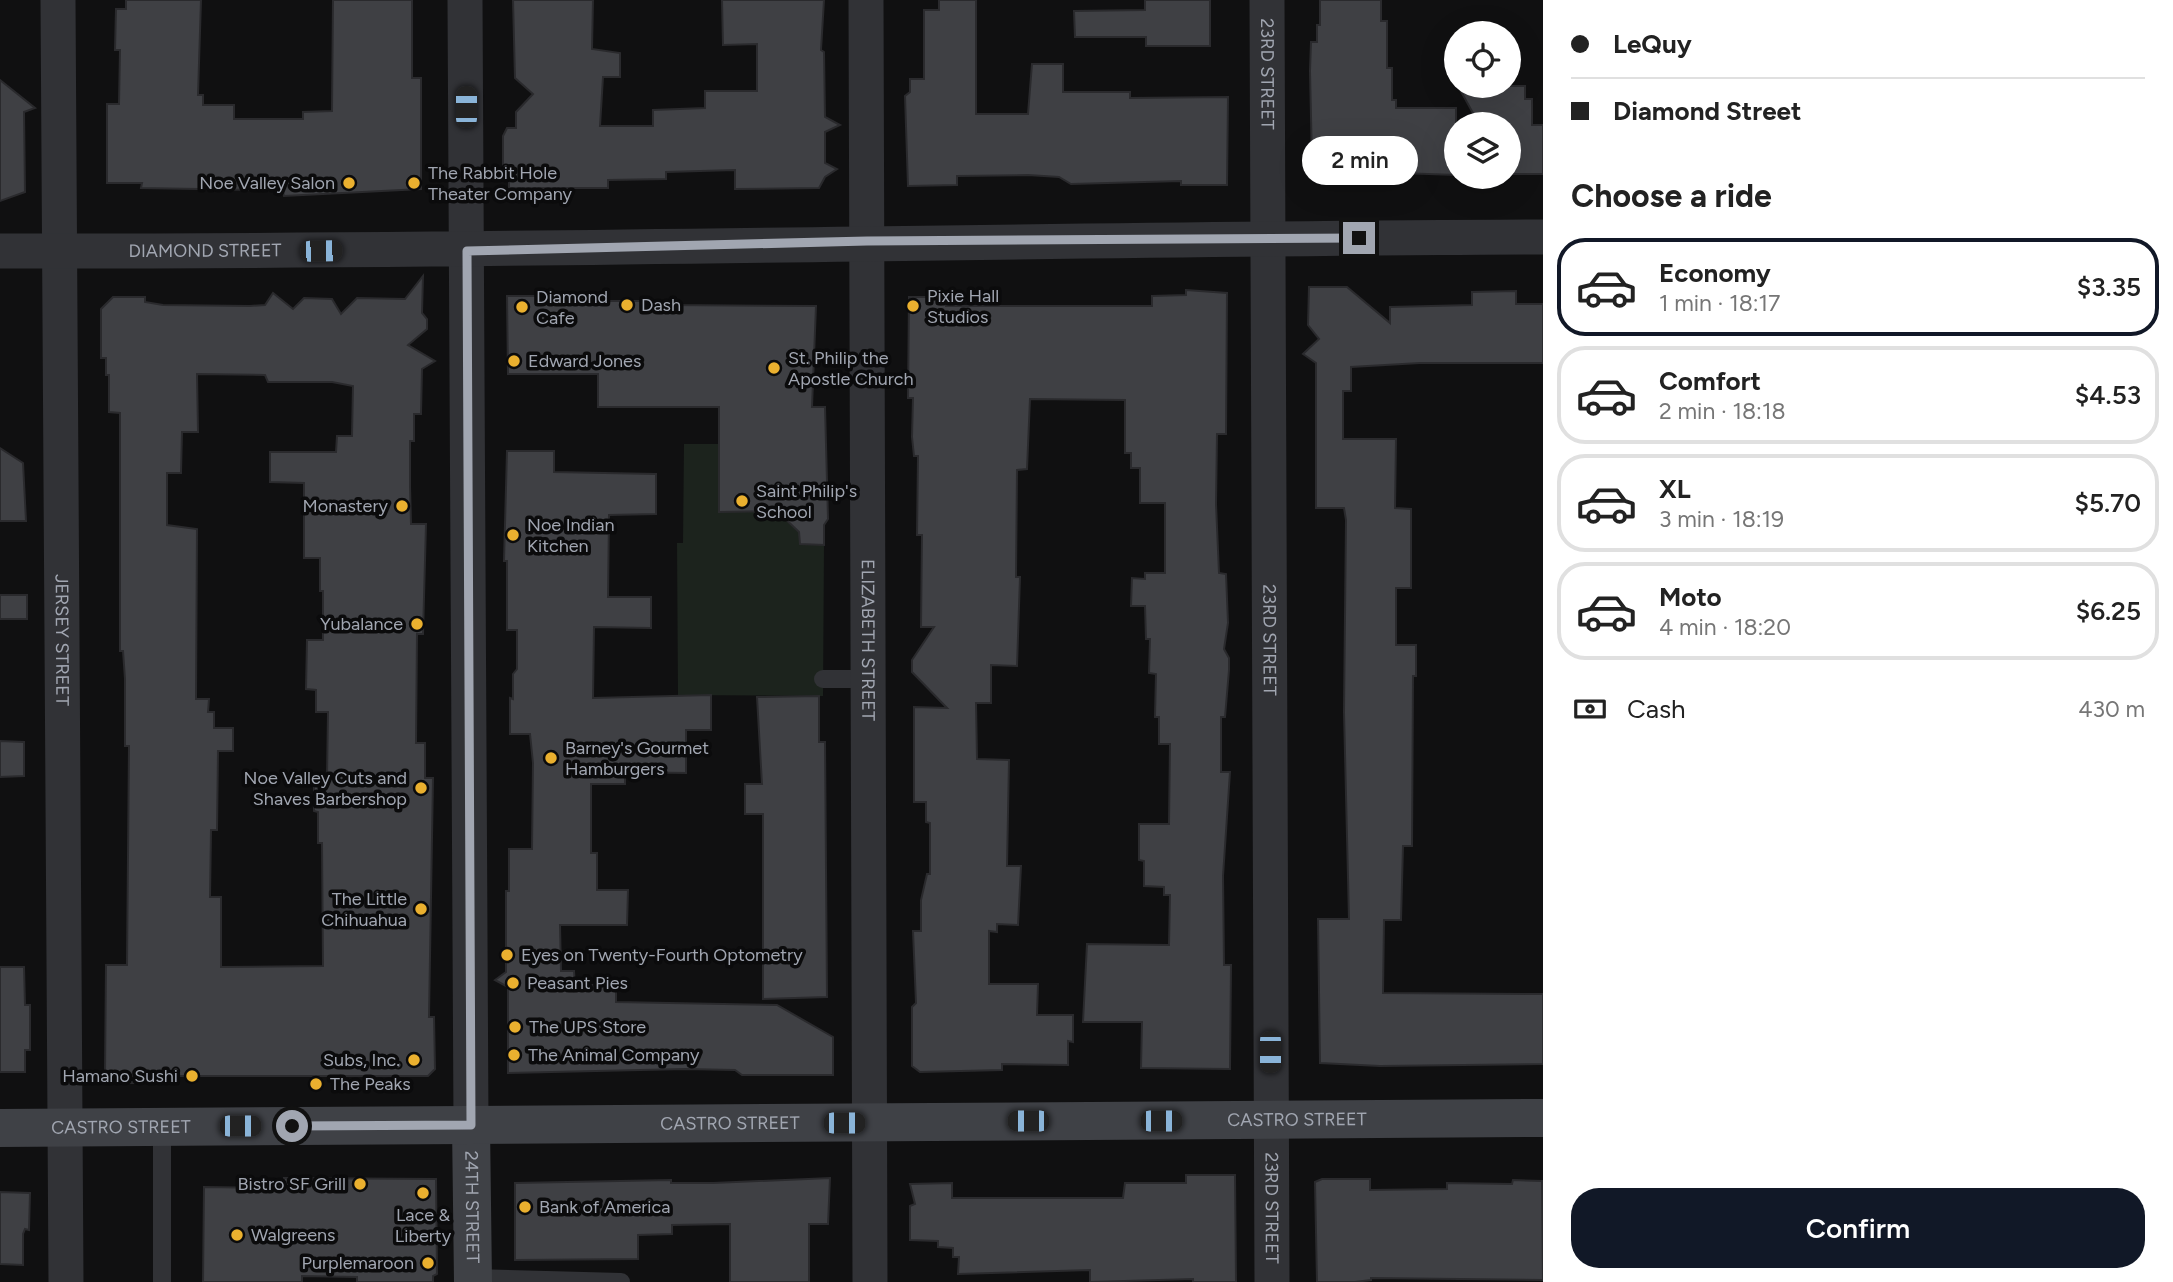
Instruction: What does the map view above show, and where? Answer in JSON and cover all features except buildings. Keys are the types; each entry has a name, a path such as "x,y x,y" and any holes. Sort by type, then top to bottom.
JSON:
{"street":[{"name":"JERSEY STREET","path":"58,0 66,1282"},
{"name":"24TH STREET","path":"465,0 473,1280"},
{"name":"ELIZABETH STREET","path":"866,0 870,1282"},
{"name":"23RD STREET","path":"1267,0 1272,1282"},
{"name":"DIAMOND STREET","path":"0,251 467,251 867,241 1543,237"},
{"name":"CASTRO STREET","path":"0,1128 1543,1118"}],"lane":[{"path":"823,678 869,678"},
{"path":"162,1127 162,1282"},
{"path":"473,1280 621,1282"}],"shaded area":[{"path":"684,444 719,444 719,492 767,492 767,511 788,511 788,522 799,532 800,544 824,545 823,696 678,695 677,543 683,543"}],"place":[{"name":"Noe Valley Salon","path":"349,183"},
{"name":"The Rabbit Hole Theater Company","path":"414,183"},
{"name":"Dash","path":"627,305"},
{"name":"Pixie Hall Studios","path":"913,306"},
{"name":"Diamond Cafe","path":"522,307"},
{"name":"Edward Jones","path":"514,361"},
{"name":"St. Philip the Apostle Church","path":"774,368"},
{"name":"Saint Philip's School","path":"742,501"},
{"name":"Monastery","path":"402,506"},
{"name":"Noe Indian Kitchen","path":"513,535"},
{"name":"Yubalance","path":"417,624"},
{"name":"Barney's Gourmet Hamburgers","path":"551,758"},
{"name":"Noe Valley Cuts and Shaves Barbershop","path":"421,788"},
{"name":"The Little Chihuahua","path":"421,909"},
{"name":"Eyes on Twenty-Fourth Optometry","path":"507,955"},
{"name":"Peasant Pies","path":"513,983"},
{"name":"The UPS Store","path":"515,1027"},
{"name":"The Animal Company","path":"514,1055"},
{"name":"Subs, Inc.","path":"414,1060"},
{"name":"Hamano Sushi","path":"192,1076"},
{"name":"The Peaks","path":"316,1084"},
{"name":"Bistro SF Grill","path":"360,1184"},
{"name":"Lace & Liberty","path":"423,1193"},
{"name":"Bank of America","path":"525,1207"},
{"name":"Walgreens","path":"237,1235"},
{"name":"Purplemaroon","path":"428,1263"}],"route":[{"path":"292,1126 471,1125 467,251 867,241 1359,238"}]}
